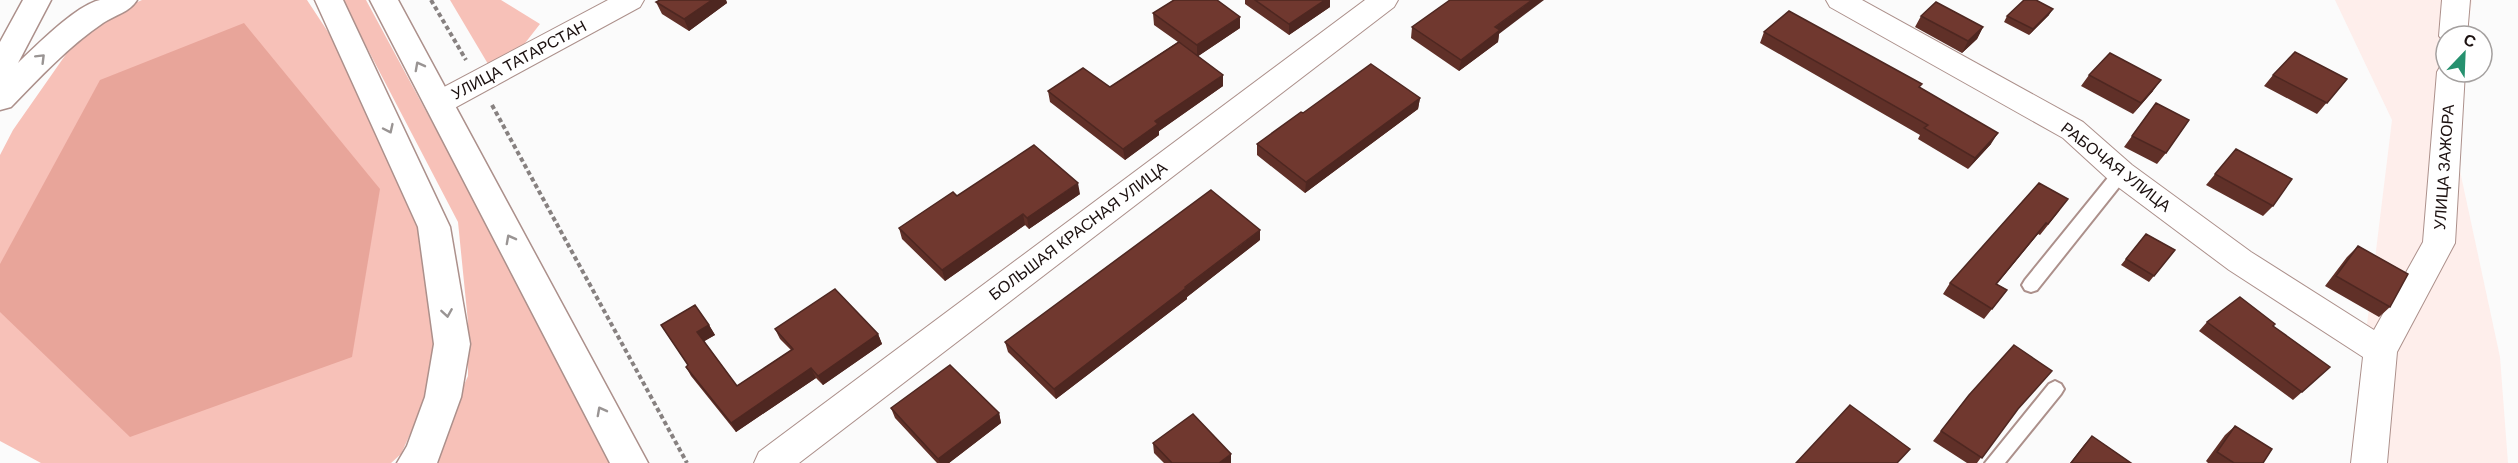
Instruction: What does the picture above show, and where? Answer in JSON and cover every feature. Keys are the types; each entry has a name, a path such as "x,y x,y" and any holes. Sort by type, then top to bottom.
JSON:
{"main road":[{"path":"0,69 37,0"},
{"path":"0,99 61,39 95,15 123,0"},
{"path":"328,0 434,227 452,344 443,398 422,455 416,463"},
{"path":"384,0 629,463"}],"street":[{"name":"УЛИЦА ТАТАРСТАН","path":"439,103 630,0"},
{"name":"БОЛЬШАЯ КРАСНАЯ УЛИЦА","path":"772,463 1384,0"},
{"name":"РАБОЧАЯ УЛИЦА","path":"1840,0 2073,130 2121,173 2240,261 2380,351"},
{"path":"2454,24 2456,0"},
{"name":"УЛИЦА ЗАЖОРА","path":"2369,463 2380,351 2439,243 2450,84"}],"lane":[{"path":"2031,285 2121,173"},
{"path":"1994,463 2055,389"}],"path":[{"path":"431,0 479,82 687,463"}],"shaded area":[{"path":"142,0 307,0 332,38 424,234 433,295 435,358 423,406 401,454 391,463 41,463 0,441 0,155 13,130 78,37 114,12"},
{"path":"342,0 366,0 616,463 429,463 468,376 468,322 458,222"},
{"path":"450,0 501,0 540,24 522,47 488,64"},
{"path":"2335,0 2472,0 2469,24 2434,24 2434,84 2447,84 2454,143 2500,357 2508,463 2350,463 2392,120"},
{"path":"244,23 380,189 352,357 130,437 0,312 0,264 100,80"}],"building":[{"path":"660,0 712,0 684,19 656,2"},
{"path":"1174,0 1217,0 1240,17 1197,45 1153,13"},
{"path":"1255,0 1325,0 1289,24"},
{"path":"1450,0 1532,0 1495,27 1500,30 1461,60 1412,27"},
{"path":"2024,0 2036,0 2053,9 2033,29 2007,16"},
{"path":"1936,2 1983,27 1968,41 1921,16"},
{"path":"1789,11 1922,84 1919,87 1998,133 1975,158 1924,128 1928,125 1764,32"},
{"path":"1179,42 1223,75 1155,121 1158,124 1123,149 1048,91 1083,68 1110,87"},
{"path":"2295,52 2347,79 2327,103 2273,75"},
{"path":"2110,53 2161,80 2141,103 2089,75"},
{"path":"1371,64 1420,98 1306,182 1257,144 1301,112 1303,113"},
{"path":"2156,103 2189,120 2166,153 2132,136"},
{"path":"1034,145 1078,183 1027,218 1023,214 942,270 899,228 953,192 957,196"},
{"path":"2236,149 2292,179 2273,206 2215,174"},
{"path":"2039,183 2068,199 1996,284 2007,290 1992,309 1950,283"},
{"path":"1211,190 1260,230 1054,389 1005,342"},
{"path":"2146,234 2175,250 2154,276 2126,259"},
{"path":"2358,246 2408,274 2390,307 2336,276"},
{"path":"835,289 878,334 818,376 811,368 731,423 686,367 688,365 661,325 695,305 709,325 697,332 737,386 793,349 775,329"},
{"path":"2240,297 2275,324 2273,326 2330,367 2302,392 2207,322"},
{"path":"2014,345 2052,371 2018,409 1982,458 1941,431 1969,395"},
{"path":"950,365 999,413 938,459 891,408"},
{"path":"1850,405 1910,449 1897,463 1796,463"},
{"path":"1193,414 1231,454 1219,463 1172,463 1153,443"},
{"path":"2235,426 2272,449 2263,463 2234,463 2217,452"},
{"path":"2092,436 2131,463 2071,463"}]}
